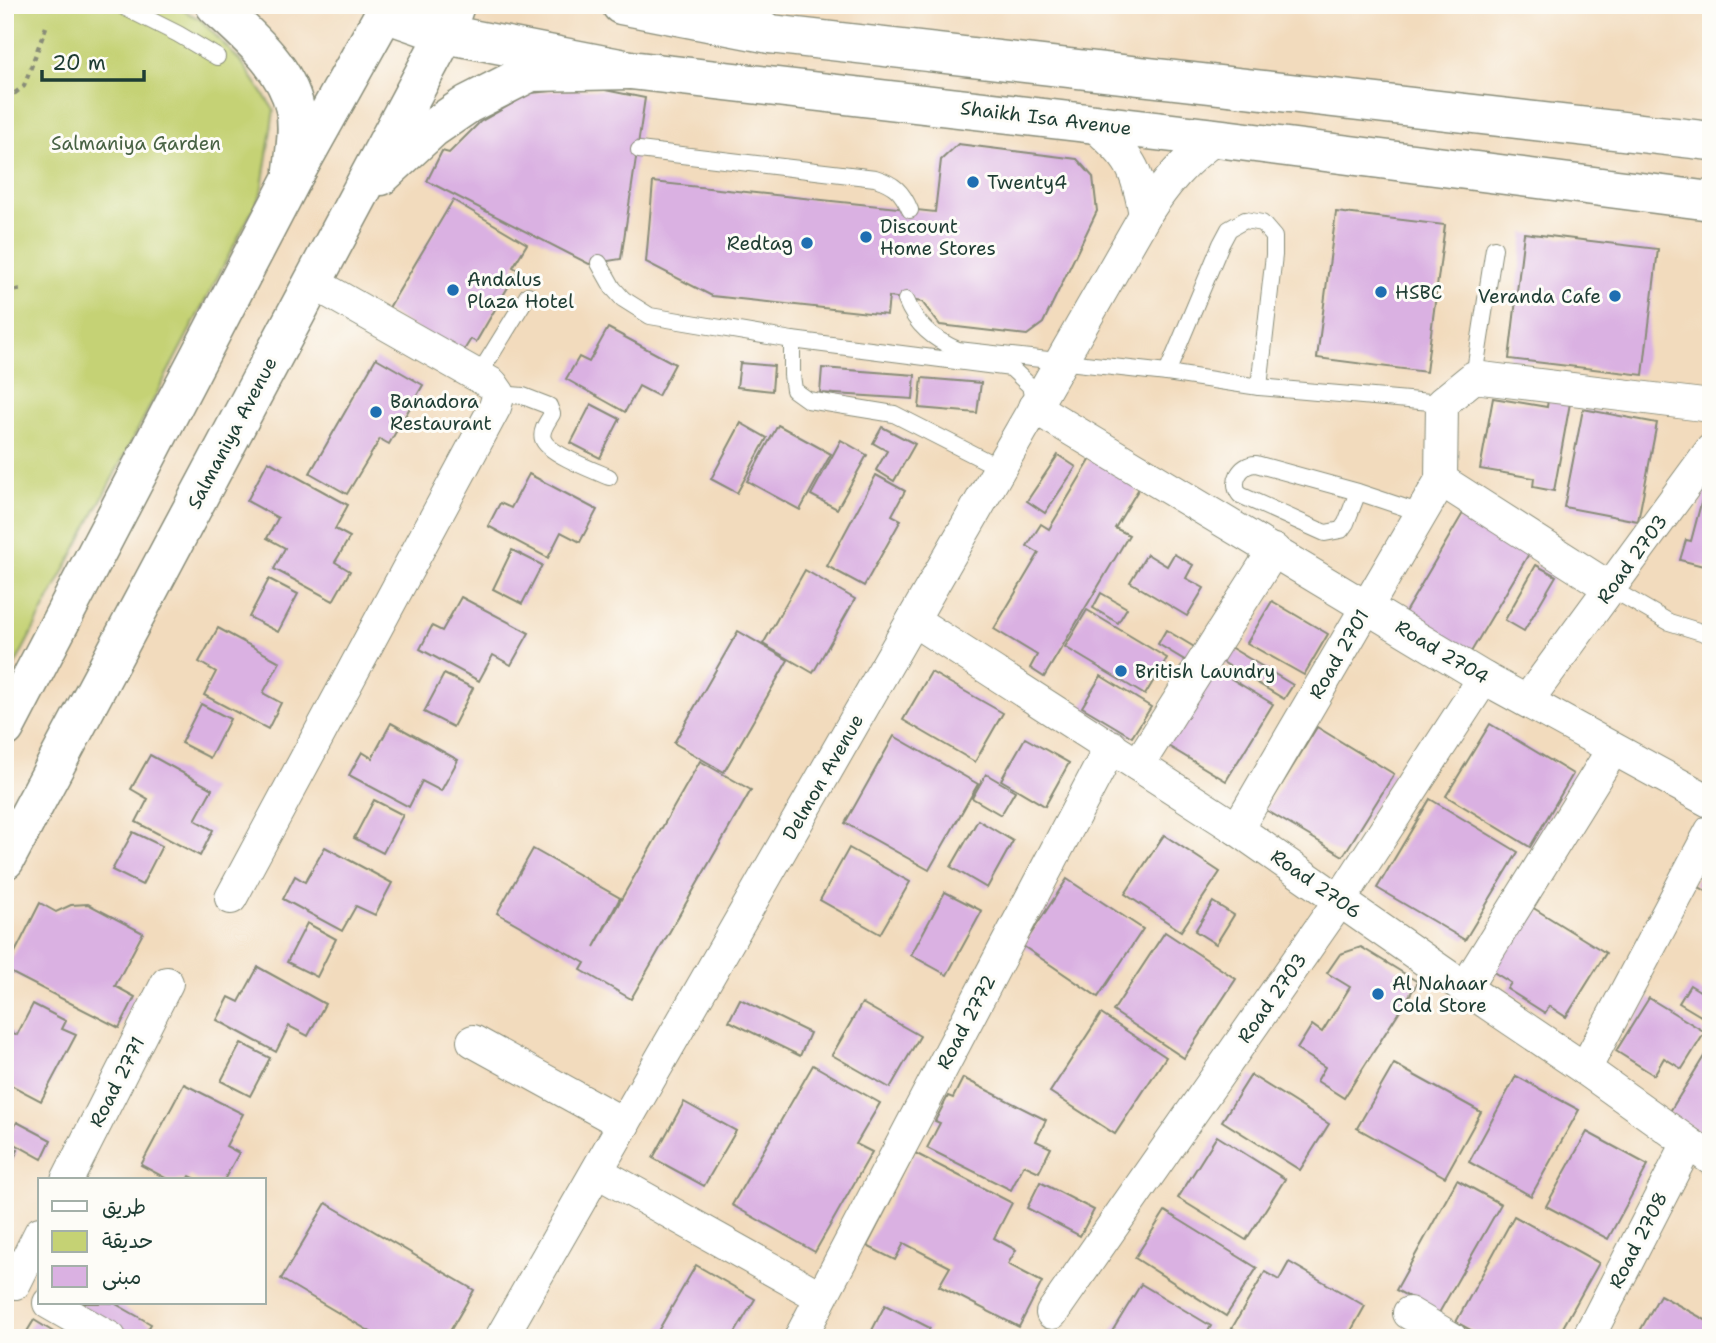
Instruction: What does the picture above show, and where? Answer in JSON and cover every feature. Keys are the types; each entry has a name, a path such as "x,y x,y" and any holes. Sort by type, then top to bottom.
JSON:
{"main road":[{"path":"215,5 274,63 286,86 295,110 296,136 292,179"},
{"path":"621,5 770,34 1711,141"},
{"path":"719,5 770,34"},
{"path":"5,728 292,179 387,9"},
{"name":"Shaikh Isa Avenue","path":"387,9 450,20 630,70 1093,123 1711,201"},
{"name":"Salmaniya Avenue","path":"5,860 450,20"},
{"path":"356,199 433,128 468,104 531,72 630,70"}],"street":[{"path":"1093,123 1123,152 1132,165 1139,181 1145,215"},
{"name":"Delmon Avenue","path":"501,1338 1145,215 1177,171 1191,156 1216,138"},
{"path":"230,898 489,419 489,385 312,282"},
{"path":"1611,588 1441,481 1442,403 1475,377 1711,406"},
{"name":"Road 2704","path":"1034,407 1484,678 1711,802"},
{"name":"Road 2703","path":"1527,701 1711,450"},
{"name":"Road 2701","path":"1237,829 1441,481"},
{"path":"1138,765 1274,550"},
{"name":"Road 2706","path":"913,620 1237,829 1699,1151"},
{"name":"Road 2703","path":"1052,1313 1340,900 1484,678"},
{"name":"Road 2772","path":"800,1338 1111,746"},
{"path":"1465,988 1613,749"},
{"path":"1585,1069 1711,831"},
{"name":"Road 2771","path":"68,1178 167,983"},
{"path":"472,1041 624,1124"},
{"name":"Road 2708","path":"1588,1338 1699,1151"},
{"path":"598,1172 821,1297"},
{"path":"20,1286 38,1238"},
{"path":"51,1304 110,1338"},
{"path":"1409,1313 1451,1338"}],"lane":[{"path":"120,5 217,57"},
{"path":"639,150 875,178 891,183 904,195 911,209"},
{"path":"1167,373 1221,244 1229,229 1245,220 1262,223 1273,237 1274,255 1259,387"},
{"path":"1475,377 1494,248"},
{"path":"599,263 613,288 623,299 650,316 792,340 1011,368 1030,386 1034,407"},
{"path":"528,295 489,385 549,406 552,414 543,429 542,439 550,449 609,477"},
{"path":"906,300 922,327 938,341 958,350 1167,373 1259,387 1442,403"},
{"path":"792,340 794,390 808,400 894,414 1000,468"},
{"path":"1358,492 1341,530 1325,533 1240,495 1235,484 1241,469 1250,464 1358,492 1421,513"},
{"path":"1611,588 1670,622 1711,635"}],"path":[{"path":"5,90 15,93 24,86 46,27"},
{"path":"5,292 23,289"}],"green space":[{"name":"Salmaniya Garden","path":"5,5 173,5 200,19 243,64 274,110 261,194 5,684"}],"building":[{"path":"605,90 645,98 621,259 589,264 427,181 442,151 449,153 480,122 531,93"},
{"name":"Discount Home Stores","path":"958,144 1077,159 1093,177 1097,211 1043,323 1027,335 940,325 922,302 889,297 887,315 712,296 646,262 653,182 935,212 941,160"},
{"name":"Andalus Plaza Hotel","path":"453,200 527,244 513,267 518,270 476,342 471,339 461,355 387,311"},
{"name":"HSBC","path":"1336,212 1445,225 1426,372 1317,358"},
{"path":"1524,233 1658,249 1643,375 1509,359"},
{"path":"608,328 675,364 658,396 639,386 625,412 566,379 579,357 589,362"},
{"name":"Banadora Restaurant","path":"376,358 423,385 389,444 380,439 347,494 310,473"},
{"path":"740,363 774,366 772,391 737,387"},
{"path":"822,368 915,375 913,399 820,393"},
{"path":"922,378 981,383 977,413 919,408"},
{"path":"1493,398 1547,407 1548,400 1570,403 1554,491 1533,487 1534,478 1480,469"},
{"path":"591,404 620,419 600,458 571,443"},
{"path":"1583,409 1657,423 1638,521 1564,507"},
{"path":"741,423 767,438 737,493 711,479"},
{"path":"778,425 831,454 800,510 747,481"},
{"path":"882,427 915,444 894,481 876,470 887,451 873,443"},
{"path":"841,440 867,455 837,509 811,495"},
{"path":"1058,455 1076,467 1045,513 1027,501"},
{"path":"1092,457 1141,485 1115,528 1129,535 1044,677 1030,668 1037,655 994,629 1039,553 1027,546 1041,524 1049,529"},
{"path":"268,461 348,505 335,529 350,537 335,562 350,571 333,601 274,569 285,548 267,538 278,518 247,501"},
{"path":"529,474 597,510 580,542 561,532 548,558 488,526 500,503 511,508"},
{"path":"876,475 905,491 892,515 901,520 864,586 827,566"},
{"path":"1704,492 1711,493 1711,568 1680,560 1686,540 1691,541"},
{"path":"1463,513 1530,552 1471,652 1404,614"},
{"path":"512,550 542,565 522,604 493,589"},
{"path":"1147,554 1167,566 1174,554 1193,565 1186,578 1204,588 1187,616 1130,582"},
{"path":"1536,565 1556,576 1524,631 1505,620"},
{"path":"805,570 855,599 813,673 763,644"},
{"path":"269,579 298,594 278,632 249,617"},
{"path":"1101,593 1127,608 1118,623 1093,608"},
{"path":"461,597 529,633 511,665 493,655 479,681 420,649 432,626 442,631"},
{"path":"1272,601 1328,634 1304,675 1247,643"},
{"path":"1087,610 1167,658 1145,695 1065,647"},
{"path":"218,628 280,662 263,693 281,703 268,729 204,695 216,672 199,662"},
{"path":"1166,630 1196,648 1188,662 1158,644"},
{"path":"738,631 788,660 724,772 674,743"},
{"path":"1230,647 1293,685 1284,699 1221,661"},
{"path":"1210,666 1273,704 1226,781 1163,743"},
{"path":"931,672 1003,713 975,762 903,720"},
{"path":"444,674 473,688 453,727 424,712"},
{"path":"1101,676 1151,707 1132,737 1082,707"},
{"path":"201,704 230,719 210,758 181,743"},
{"path":"391,723 458,760 441,791 422,781 409,807 349,775 362,752 372,758"},
{"path":"1490,724 1573,774 1530,847 1446,796"},
{"path":"1317,727 1394,774 1343,856 1266,810"},
{"path":"894,736 978,784 929,870 845,823"},
{"path":"1025,738 1069,763 1045,806 1001,780"},
{"path":"150,755 212,789 195,820 213,830 200,856 136,822 148,799 131,789"},
{"path":"700,761 751,790 631,999 581,970 585,963 497,913 533,849 620,898 594,947"},
{"path":"986,774 1015,791 1001,815 972,798"},
{"path":"1430,799 1518,852 1465,940 1377,888"},
{"path":"374,800 403,815 383,853 354,838"},
{"path":"978,820 1013,841 987,888 951,867"},
{"path":"133,832 162,846 142,885 112,870"},
{"path":"1164,835 1220,872 1181,931 1125,894"},
{"path":"325,847 392,883 375,915 356,906 342,931 283,899 295,876 305,882"},
{"path":"849,848 910,882 880,934 820,900"},
{"path":"1711,855 1711,894 1694,884"},
{"path":"1067,879 1143,929 1098,997 1023,946"},
{"path":"945,892 982,911 947,975 911,955"},
{"path":"1213,902 1234,915 1216,944 1195,931"},
{"path":"40,903 56,912 71,905 88,904 143,933 115,986 135,997 119,1028 6,970"},
{"path":"1527,904 1606,953 1566,1017 1549,1006 1545,1013 1507,989 1511,983 1487,968"},
{"path":"307,923 336,939 317,977 287,962"},
{"path":"1165,932 1236,979 1184,1058 1113,1011"},
{"path":"1361,947 1418,982 1344,1098 1317,1081 1325,1067 1297,1049 1312,1025 1322,1032 1350,987 1327,973 1340,954"},
{"path":"258,967 325,1004 308,1036 289,1026 276,1052 217,1020 229,997 239,1002"},
{"path":"1690,985 1711,998 1711,1022 1679,1003"},
{"path":"1649,998 1705,1032 1682,1069 1664,1058 1654,1075 1616,1051"},
{"path":"740,999 810,1033 800,1056 729,1021"},
{"path":"862,1003 920,1036 890,1088 832,1055"},
{"path":"33,1004 66,1021 62,1029 76,1035 41,1101 5,1082 5,1036 8,1030 17,1035"},
{"path":"1101,1014 1166,1057 1115,1134 1050,1092"},
{"path":"241,1043 270,1058 250,1096 221,1081"},
{"path":"1711,1045 1711,1138 1669,1113"},
{"path":"1394,1064 1481,1112 1445,1177 1357,1128"},
{"path":"813,1065 880,1103 856,1144 872,1152 815,1252 732,1205"},
{"path":"1251,1075 1329,1124 1300,1170 1222,1121"},
{"path":"1516,1076 1579,1110 1531,1196 1469,1162"},
{"path":"963,1078 1046,1120 1036,1141 1051,1148 1039,1172 1024,1165 1011,1190 927,1148 940,1123 935,1121 948,1096 953,1098"},
{"path":"184,1084 243,1114 226,1146 239,1153 225,1178 165,1178 141,1165"},
{"path":"684,1102 736,1131 704,1186 653,1158"},
{"path":"17,1122 51,1140 42,1159 8,1140"},
{"path":"1587,1132 1648,1165 1608,1239 1546,1206"},
{"path":"1217,1136 1285,1179 1246,1240 1178,1198"},
{"path":"5,1143 18,1150 8,1170 5,1168"},
{"path":"915,1153 1012,1203 994,1238 1016,1250 1008,1264 1042,1282 1019,1327 939,1286 950,1267 904,1243 895,1260 867,1246"},
{"path":"1457,1180 1501,1204 1439,1313 1396,1290"},
{"path":"1040,1182 1094,1210 1080,1236 1027,1208"},
{"path":"326,1203 474,1290 446,1338 381,1338 281,1279"},
{"path":"1165,1211 1257,1268 1226,1316 1135,1258"},
{"path":"1514,1216 1599,1263 1557,1338 1485,1338 1456,1322"},
{"path":"1289,1262 1365,1306 1347,1338 1250,1338 1232,1328 1265,1272 1279,1280"},
{"path":"696,1265 755,1299 732,1338 654,1338"},
{"path":"1141,1284 1211,1326 1204,1338 1108,1338"},
{"path":"1660,1295 1711,1323 1711,1338 1636,1338"},
{"path":"76,1304 116,1304 151,1324 143,1338 136,1338"},
{"path":"885,1305 930,1328 925,1338 868,1338"},
{"path":"34,1320 60,1336 59,1338 23,1338"}],"place":[{"name":"Twenty4","path":"973,182"},
{"name":"Discount Home Stores","path":"866,237"},
{"name":"Redtag","path":"807,243"},
{"name":"Andalus Plaza Hotel","path":"453,290"},
{"name":"HSBC","path":"1381,292"},
{"name":"Veranda Cafe","path":"1615,296"},
{"name":"Banadora Restaurant","path":"376,412"},
{"name":"British Laundry","path":"1121,671"},
{"name":"Al Nahaar Cold Store","path":"1378,994"}]}
